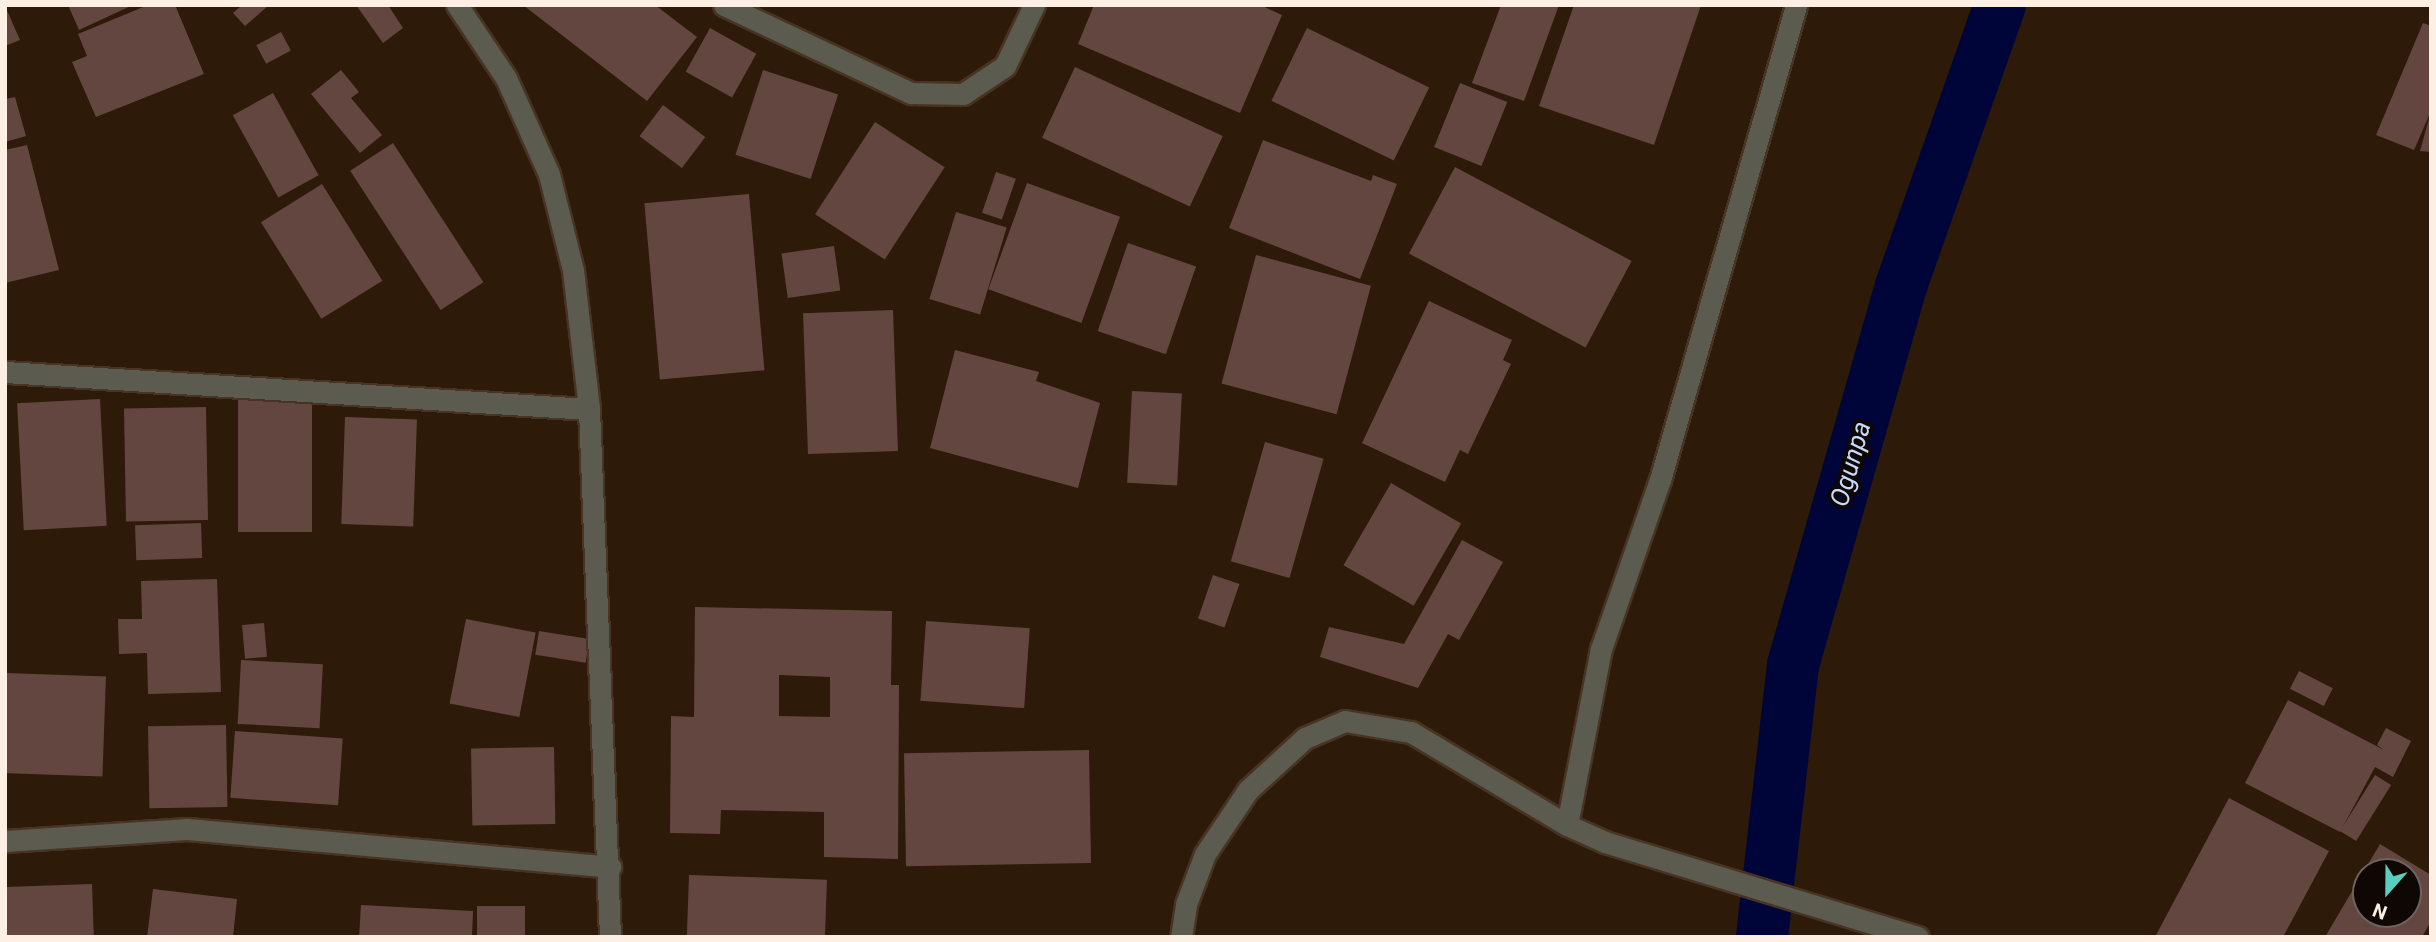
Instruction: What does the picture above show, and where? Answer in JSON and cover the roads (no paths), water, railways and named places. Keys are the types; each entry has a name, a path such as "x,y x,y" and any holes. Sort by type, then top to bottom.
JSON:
{"street":[{"path":"457,5 506,78 549,174 573,270 589,409 610,867 610,937"},
{"path":"724,5 911,93 950,94 963,94 1005,66 1034,5"},
{"path":"1567,825 1601,649 1660,480 1796,5"},
{"path":"5,372 589,409"},
{"path":"1181,937 1186,904 1205,854 1248,790 1305,738 1345,721 1411,732 1567,825 1605,842 1918,937"},
{"path":"5,841 187,829 610,867"}],"waterway":[{"name":"Ogunpa","path":"1762,937 1793,665 1901,286 2000,5"}]}
